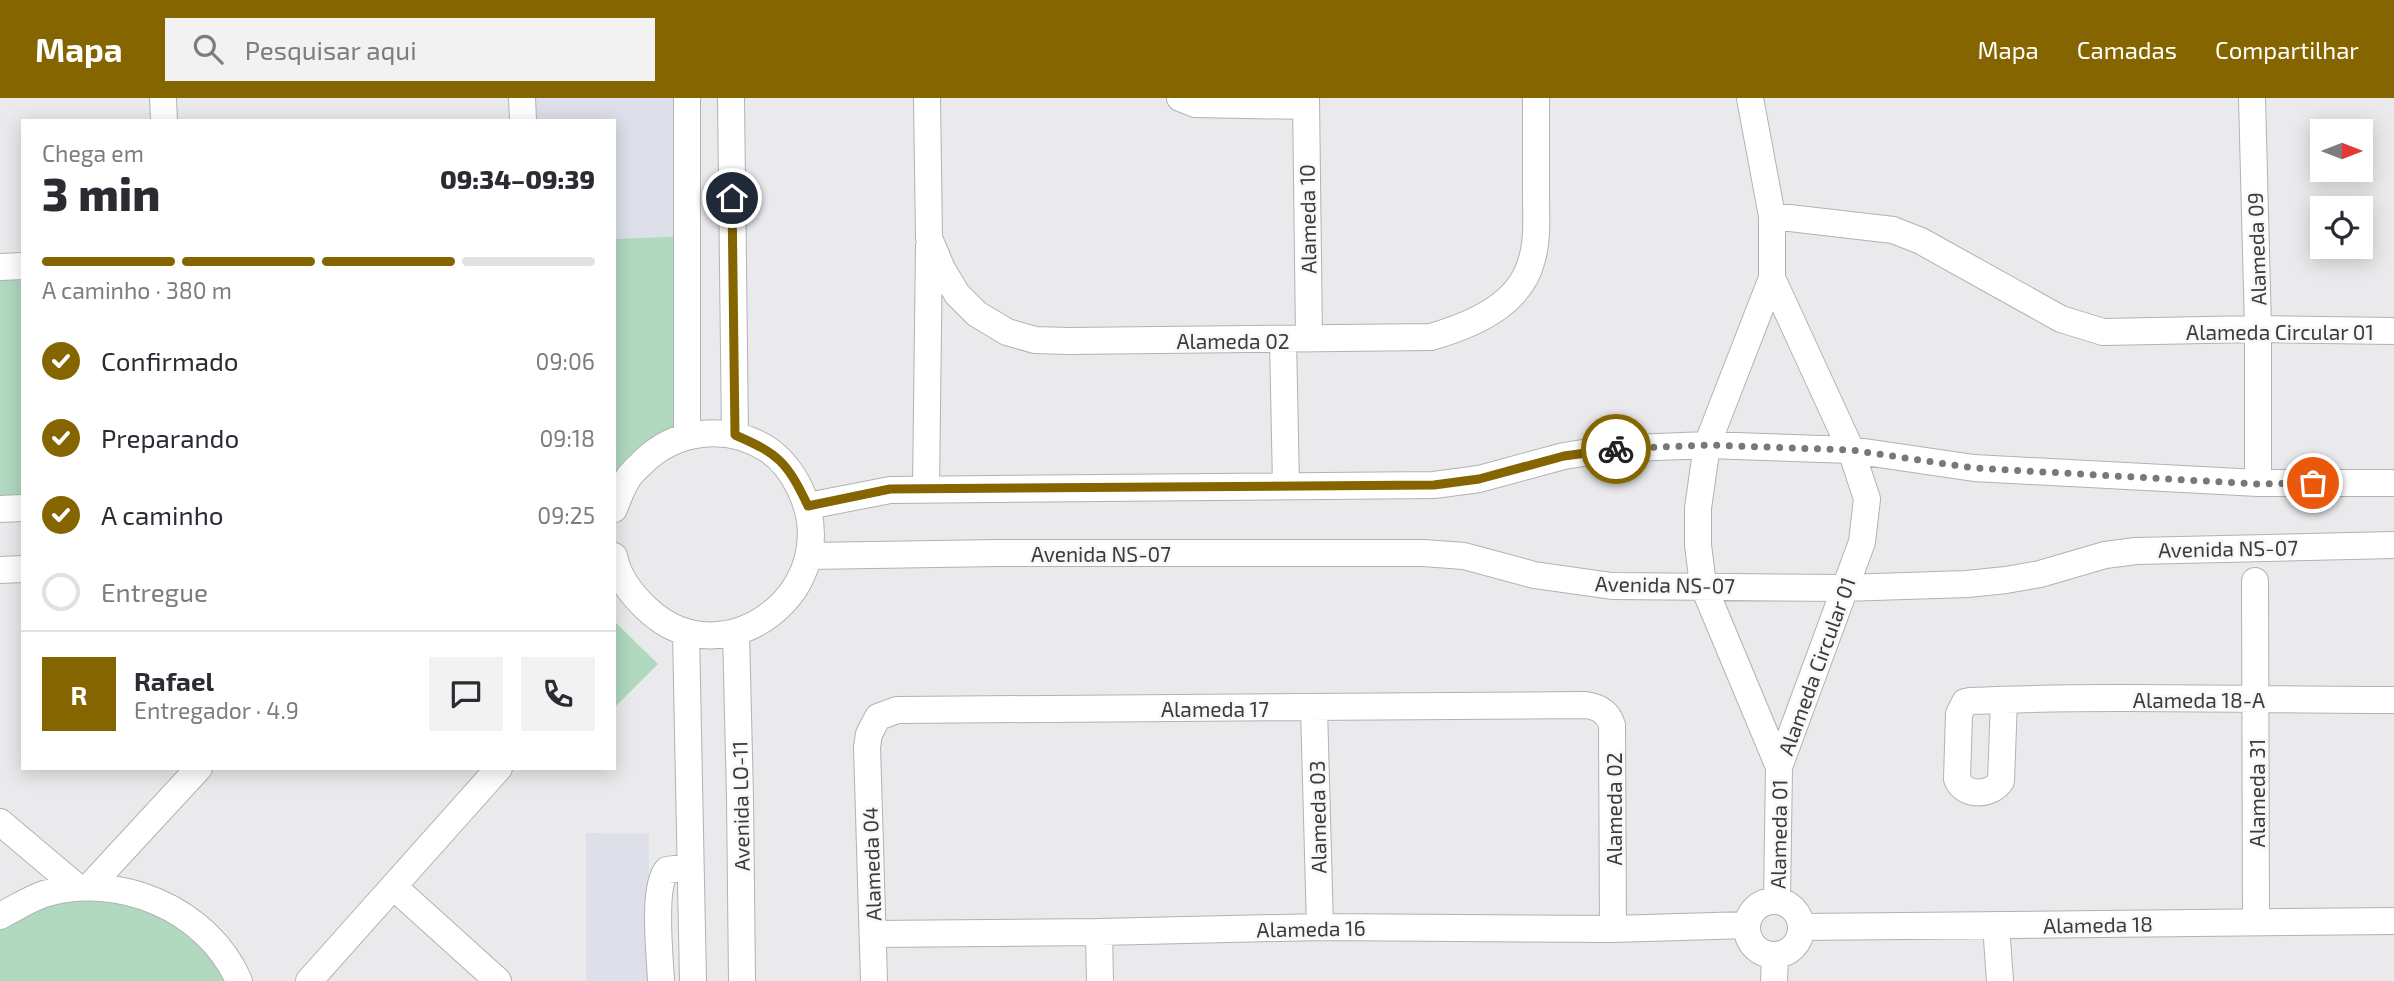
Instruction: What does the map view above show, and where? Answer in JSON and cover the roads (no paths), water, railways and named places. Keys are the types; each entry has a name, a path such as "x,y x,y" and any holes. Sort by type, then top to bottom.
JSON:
{"street":[{"path":"163,98 163,119"},
{"path":"522,98 523,119"},
{"path":"687,98 687,435"},
{"path":"732,98 735,435"},
{"name":"Alameda 02","path":"927,98 929,238 942,269 957,294 977,314 1007,332 1035,340 1431,337 1464,328 1495,311 1520,285 1532,261 1536,236 1536,98"},
{"path":"1180,98 1195,104 1306,102"},
{"name":"Alameda Circular 01","path":"1750,98 1772,216 1772,278 1707,445 1698,508 1698,545 1703,585 1779,767"},
{"name":"Alameda 09","path":"2252,98 2258,329 2258,484"},
{"name":"Alameda 10","path":"1306,102 1309,340"},
{"name":"Alameda Circular 01","path":"1772,216 1893,230 1921,241 2061,319 2103,332 2258,329 2394,331"},
{"path":"926,489 929,238"},
{"path":"0,267 21,267"},
{"name":"Alameda Circular 01","path":"1772,278 1851,450 1867,499 1862,542 1779,767"},
{"path":"1283,339 1286,486"},
{"path":"616,504 627,478 653,451 687,435 711,432 735,435 767,449 793,474 808,506 812,531 809,556 800,582 783,604 761,621 736,632 712,635 686,633 656,618 631,594 616,563"},
{"path":"808,506 890,489 1434,485 1479,479 1564,456 1608,449 1707,445 1851,450 1974,468 2258,484 2394,483"},
{"path":"0,509 21,508"},
{"name":"Avenida NS-07","path":"809,556 1423,553 1464,556 1534,575 1612,586 1843,588 2007,580 2040,574 2105,555 2136,551 2394,545"},
{"path":"0,570 21,569"},
{"name":"Alameda 31","path":"2255,581 2256,921"},
{"name":"Avenida LO-11","path":"736,632 742,981"},
{"path":"686,633 693,981"},
{"name":"Alameda 18-A","path":"2004,700 2394,700"},
{"name":"Alameda 02","path":"1586,705 1603,711 1609,716 1612,725 1613,929"},
{"name":"Alameda 17","path":"867,747 869,734 878,717 898,710 1586,705"},
{"name":"Alameda 03","path":"1314,708 1320,927"},
{"name":"Alameda 04","path":"867,747 874,981"},
{"name":"Alameda 01","path":"1777,901 1779,767"},
{"path":"83,887 140,833 197,770"},
{"path":"309,981 497,770"},
{"path":"9,830 83,887"},
{"path":"9,830 34,866 41,895"},
{"path":"132,892 132,856 140,833"},
{"path":"661,981 658,894 662,875 667,870 689,867"},
{"path":"0,916 41,895 83,887 132,892 163,904 191,921 215,944 239,981"},
{"path":"394,887 498,981"},
{"path":"1769,901 1777,901 1784,902 1797,912 1801,926 1797,943 1784,953 1775,968 1750,940 1747,925 1754,909 1769,901"},
{"name":"Alameda 18","path":"1801,926 2394,921"},
{"name":"Alameda 16","path":"874,934 1320,927 1613,929 1747,925"},
{"path":"1996,925 2000,981"},
{"path":"1098,932 1100,981"}]}
